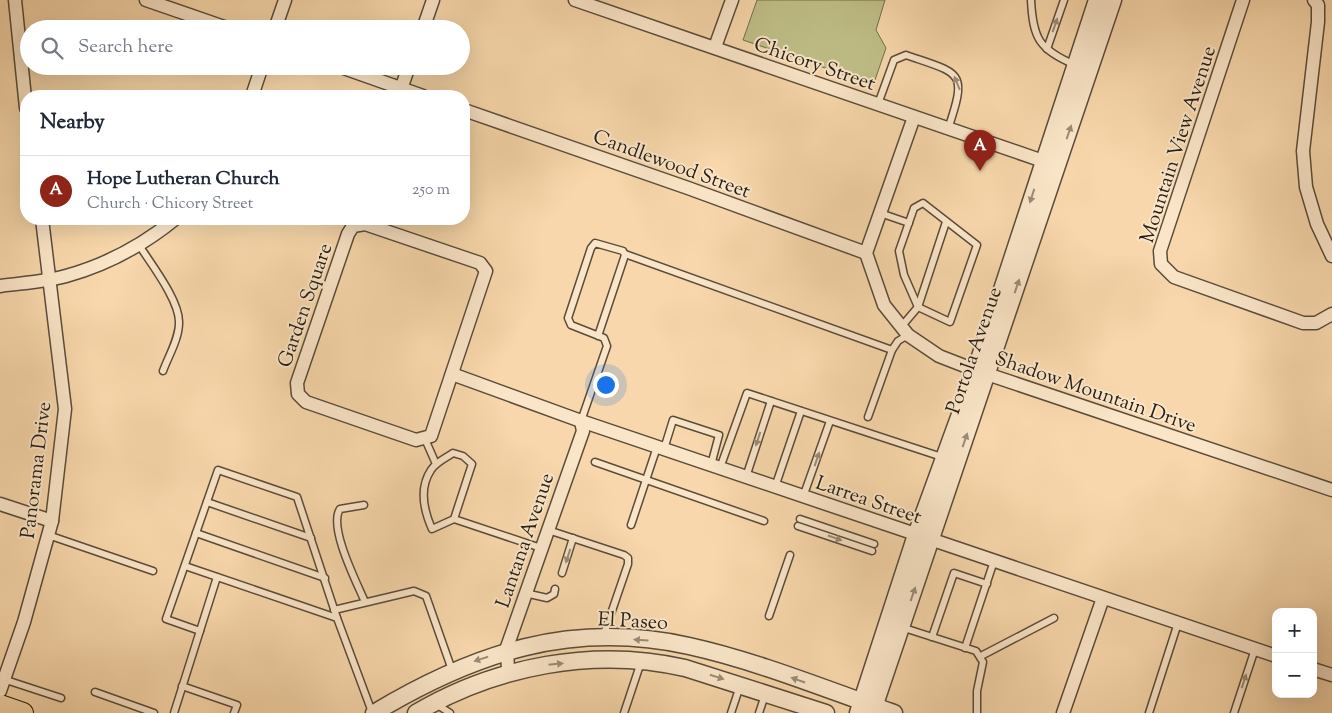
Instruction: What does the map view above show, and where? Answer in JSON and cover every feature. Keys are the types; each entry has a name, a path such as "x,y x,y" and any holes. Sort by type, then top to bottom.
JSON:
{"main road":[{"path":"0,705 22,713"}],"street":[{"path":"15,0 20,49"},
{"path":"146,0 204,20"},
{"path":"278,20 285,0"},
{"path":"426,20 433,0"},
{"name":"Chicory Street","path":"575,0 1043,161"},
{"path":"715,47 732,0"},
{"name":"Portola Avenue","path":"924,538 946,458 981,372 1043,161 1097,0"},
{"name":"Portola Avenue","path":"865,709 891,626 924,538 1113,0"},
{"name":"Mountain View Avenue","path":"1244,0 1160,251 1160,264 1174,277 1303,322 1316,323 1332,314"},
{"path":"1314,0 1318,5 1318,22 1303,151 1306,186 1317,224 1332,256"},
{"path":"23,75 24,90"},
{"path":"254,90 259,75"},
{"path":"363,75 405,90"},
{"path":"402,89 407,75"},
{"name":"Candlewood Street","path":"470,112 866,254"},
{"path":"866,254 914,117"},
{"name":"Panorama Drive","path":"1,683 24,622 52,521 65,409 51,278 43,225"},
{"path":"0,286 64,277 96,266 139,244 166,225"},
{"name":"Garden Square","path":"359,225 353,226 348,234 297,383 298,394 306,402 416,440 425,439 431,436 486,271 480,263 368,225"},
{"name":"Shadow Mountain Drive","path":"866,254 884,305 904,331 940,356 981,372 1332,490"},
{"name":"Larrea Street","path":"452,374 581,421 803,497 1272,655"},
{"name":"Lantana Avenue","path":"508,672 506,651 582,431 581,421"},
{"path":"0,504 52,521"},
{"path":"1063,713 1103,598"},
{"name":"El Paseo","path":"373,713 452,670 506,651 544,643 603,638 666,642 719,654 826,690 865,709 894,713"},
{"path":"662,663 679,659 704,662 715,659 719,654"},
{"name":"El Paseo","path":"416,713 434,702 508,672 586,660 641,660 662,663 740,685 826,713"},
{"path":"1317,670 1332,675"}],"lane":[{"path":"1031,0 1032,25 1047,49 1052,55 1075,66"},
{"path":"1047,49 1064,0"},
{"path":"878,104 894,60 906,55 946,69 955,77 960,91 948,129"},
{"path":"923,203 946,222 977,245 950,322 918,307 904,275 899,251 914,208 923,203"},
{"path":"880,213 909,223"},
{"path":"868,417 892,350 918,307 946,222"},
{"path":"581,421 607,346 604,338 571,325 568,318 591,248 595,243 623,251 625,254 892,350"},
{"path":"139,244 174,302 178,314 178,330 163,371"},
{"path":"598,336 625,254"},
{"path":"716,467 747,393 946,458"},
{"path":"746,477 771,401"},
{"path":"775,487 801,411"},
{"path":"631,525 646,479 674,420 719,435 716,467"},
{"path":"803,497 830,421"},
{"path":"425,439 436,464"},
{"path":"454,519 472,464 463,456 453,453 436,464 430,471 423,501 424,510 432,529 454,519 541,548"},
{"path":"596,462 764,521"},
{"path":"200,631 166,619 218,470 297,497 334,610 373,713"},
{"path":"207,502 311,538"},
{"path":"364,505 340,509 336,521 339,537 365,602"},
{"path":"799,522 873,548"},
{"path":"548,530 624,555 628,558 628,564 603,638"},
{"path":"196,533 325,578"},
{"path":"48,535 153,571"},
{"path":"562,573 574,538"},
{"path":"769,616 790,555"},
{"path":"966,648 994,561"},
{"path":"185,566 337,618"},
{"path":"932,637 954,573 987,584"},
{"path":"174,713 217,577"},
{"path":"525,593 547,598 554,594 555,589"},
{"path":"334,610 414,591 426,596 452,670"},
{"path":"981,656 1054,618"},
{"path":"1148,713 1178,623"},
{"path":"891,626 976,651 981,656 984,662 977,691 976,713"},
{"path":"1234,713 1255,649"},
{"path":"624,713 641,660"},
{"path":"1,683 61,698"},
{"path":"731,713 740,685"},
{"path":"182,686 237,705 234,713"},
{"path":"94,692 154,713"},
{"path":"759,713 766,693"},
{"path":"434,702 450,713"}],"shaded area":[{"path":"757,0 885,0 876,30 886,48 875,80 869,83 743,40"}],"place":[{"name":"Hope Lutheran Church","path":"980,171"}]}
